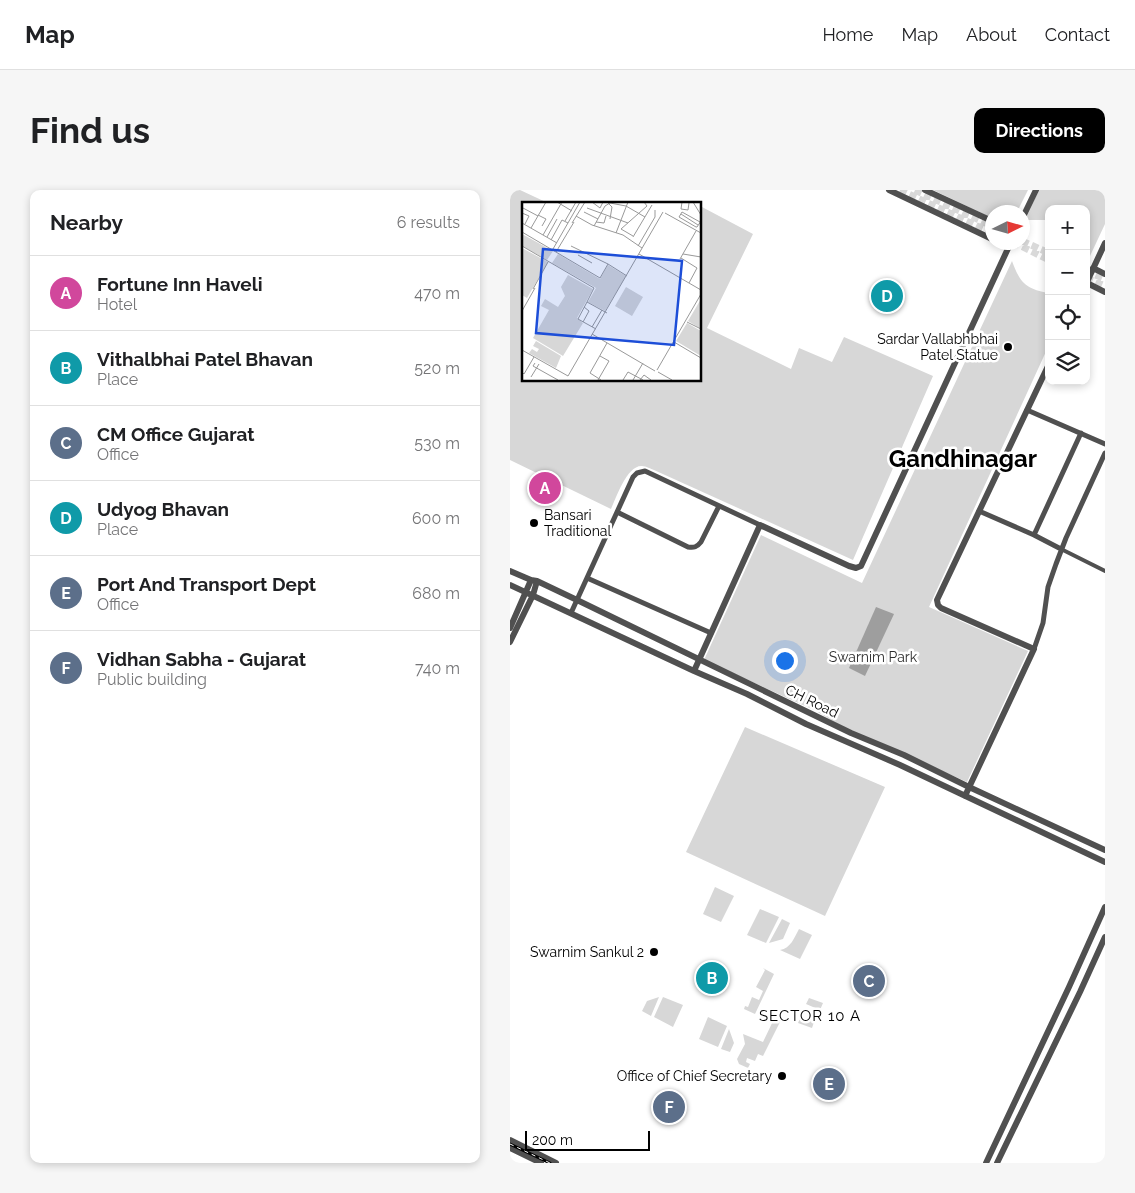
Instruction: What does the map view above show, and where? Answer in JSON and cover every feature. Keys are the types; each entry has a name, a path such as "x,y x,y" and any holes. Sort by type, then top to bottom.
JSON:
{"street":[{"path":"889,190 985,236"},
{"path":"925,190 985,219"},
{"path":"1029,205 1036,190"},
{"path":"1090,274 1105,243"},
{"path":"571,613 633,477 636,473 645,471 849,566 856,568 861,566 1008,250"},
{"path":"1093,268 1105,274"},
{"path":"1090,285 1105,292"},
{"path":"1034,649 941,608 937,600 1045,372"},
{"path":"1027,410 1105,444"},
{"path":"1034,535 1081,433"},
{"path":"965,796 1034,649 1043,623 1048,587 1061,549 1105,454"},
{"path":"617,512 688,547 694,548 701,542 719,506"},
{"path":"979,511 1034,535 1105,571"},
{"path":"694,671 760,525"},
{"name":"CH Road","path":"510,571 577,600 852,734 904,756 1105,850"},
{"path":"587,578 711,633"},
{"path":"510,642 534,581"},
{"name":"CH Road","path":"510,585 1105,862"},
{"path":"510,628 530,594"},
{"path":"986,1163 1105,907"},
{"path":"997,1163 1105,937"},
{"path":"510,1140 556,1163"},
{"path":"510,1148 529,1160 541,1163"}],"green space":[{"path":"510,190 520,190 546,202 522,202 522,381 701,381 702,207 753,234 707,328 791,369 799,348 832,362 844,337 933,376 853,560 645,466 637,467 627,476 611,509 510,460"},
{"path":"933,190 1028,190 1020,205 985,205 985,215"},
{"path":"1039,190 1105,190 1105,224 1090,256 1090,205 1045,205 1045,220 1030,220 1030,209"},
{"name":"Swarnim Park","path":"1012,261 1018,275 1025,284 1045,292 1045,354 929,607 1028,651 967,782 843,727 816,711 704,660 761,535 862,583"},
{"path":"745,727 885,787 825,916 686,852"},
{"path":"715,887 734,896 721,922 703,914"},
{"path":"760,909 779,917 766,943 747,935"},
{"path":"782,919 790,923 783,939 769,943"},
{"path":"799,929 812,935 800,959 780,950 790,945"},
{"path":"763,968 774,974 755,1014 744,1009 745,1006 748,1007 752,997 759,1000 763,991 756,987 765,970"},
{"path":"659,997 651,1016 642,1011 647,1001"},
{"path":"663,997 683,1005 673,1027 654,1017"},
{"path":"809,998 823,1003 820,1010 806,1004"},
{"path":"801,1016 814,1022 812,1028 798,1023"},
{"path":"708,1017 727,1026 718,1047 699,1039"},
{"path":"774,1019 780,1022 763,1056 758,1054 755,1061 747,1058 746,1062 750,1064 748,1068 739,1064 737,1059 745,1044 743,1034 763,1042"},
{"path":"729,1029 734,1043 730,1052 721,1049"}],"shaded area":[{"path":"876,607 894,614 865,676 849,668"}],"tunnel":[{"path":"900,190 985,230"},
{"path":"915,190 985,223"},
{"path":"1030,245 1045,251"},
{"path":"1029,250 1045,258"},
{"path":"1090,273 1105,279"},
{"path":"1090,280 1105,286"}],"railway":[{"path":"510,1144 550,1163"}],"place":[{"name":"Udyog Bhavan","path":"887,296"},
{"name":"Sardar Vallabhbhai Patel Statue","path":"1008,347"},
{"name":"Fortune Inn Haveli","path":"545,488"},
{"name":"Bansari Traditional","path":"534,523"},
{"name":"Swarnim Sankul 2","path":"654,952"},
{"name":"Vithalbhai Patel Bhavan","path":"712,978"},
{"name":"CM Office Gujarat","path":"869,981"},
{"name":"Office of Chief Secretary","path":"782,1076"},
{"name":"Port And Transport Dept","path":"829,1084"},
{"name":"Vidhan Sabha - Gujarat","path":"669,1107"}],"district":[{"name":"Gandhinagar","path":"963,458"},
{"name":"SECTOR 10 A","path":"810,1016"}]}
